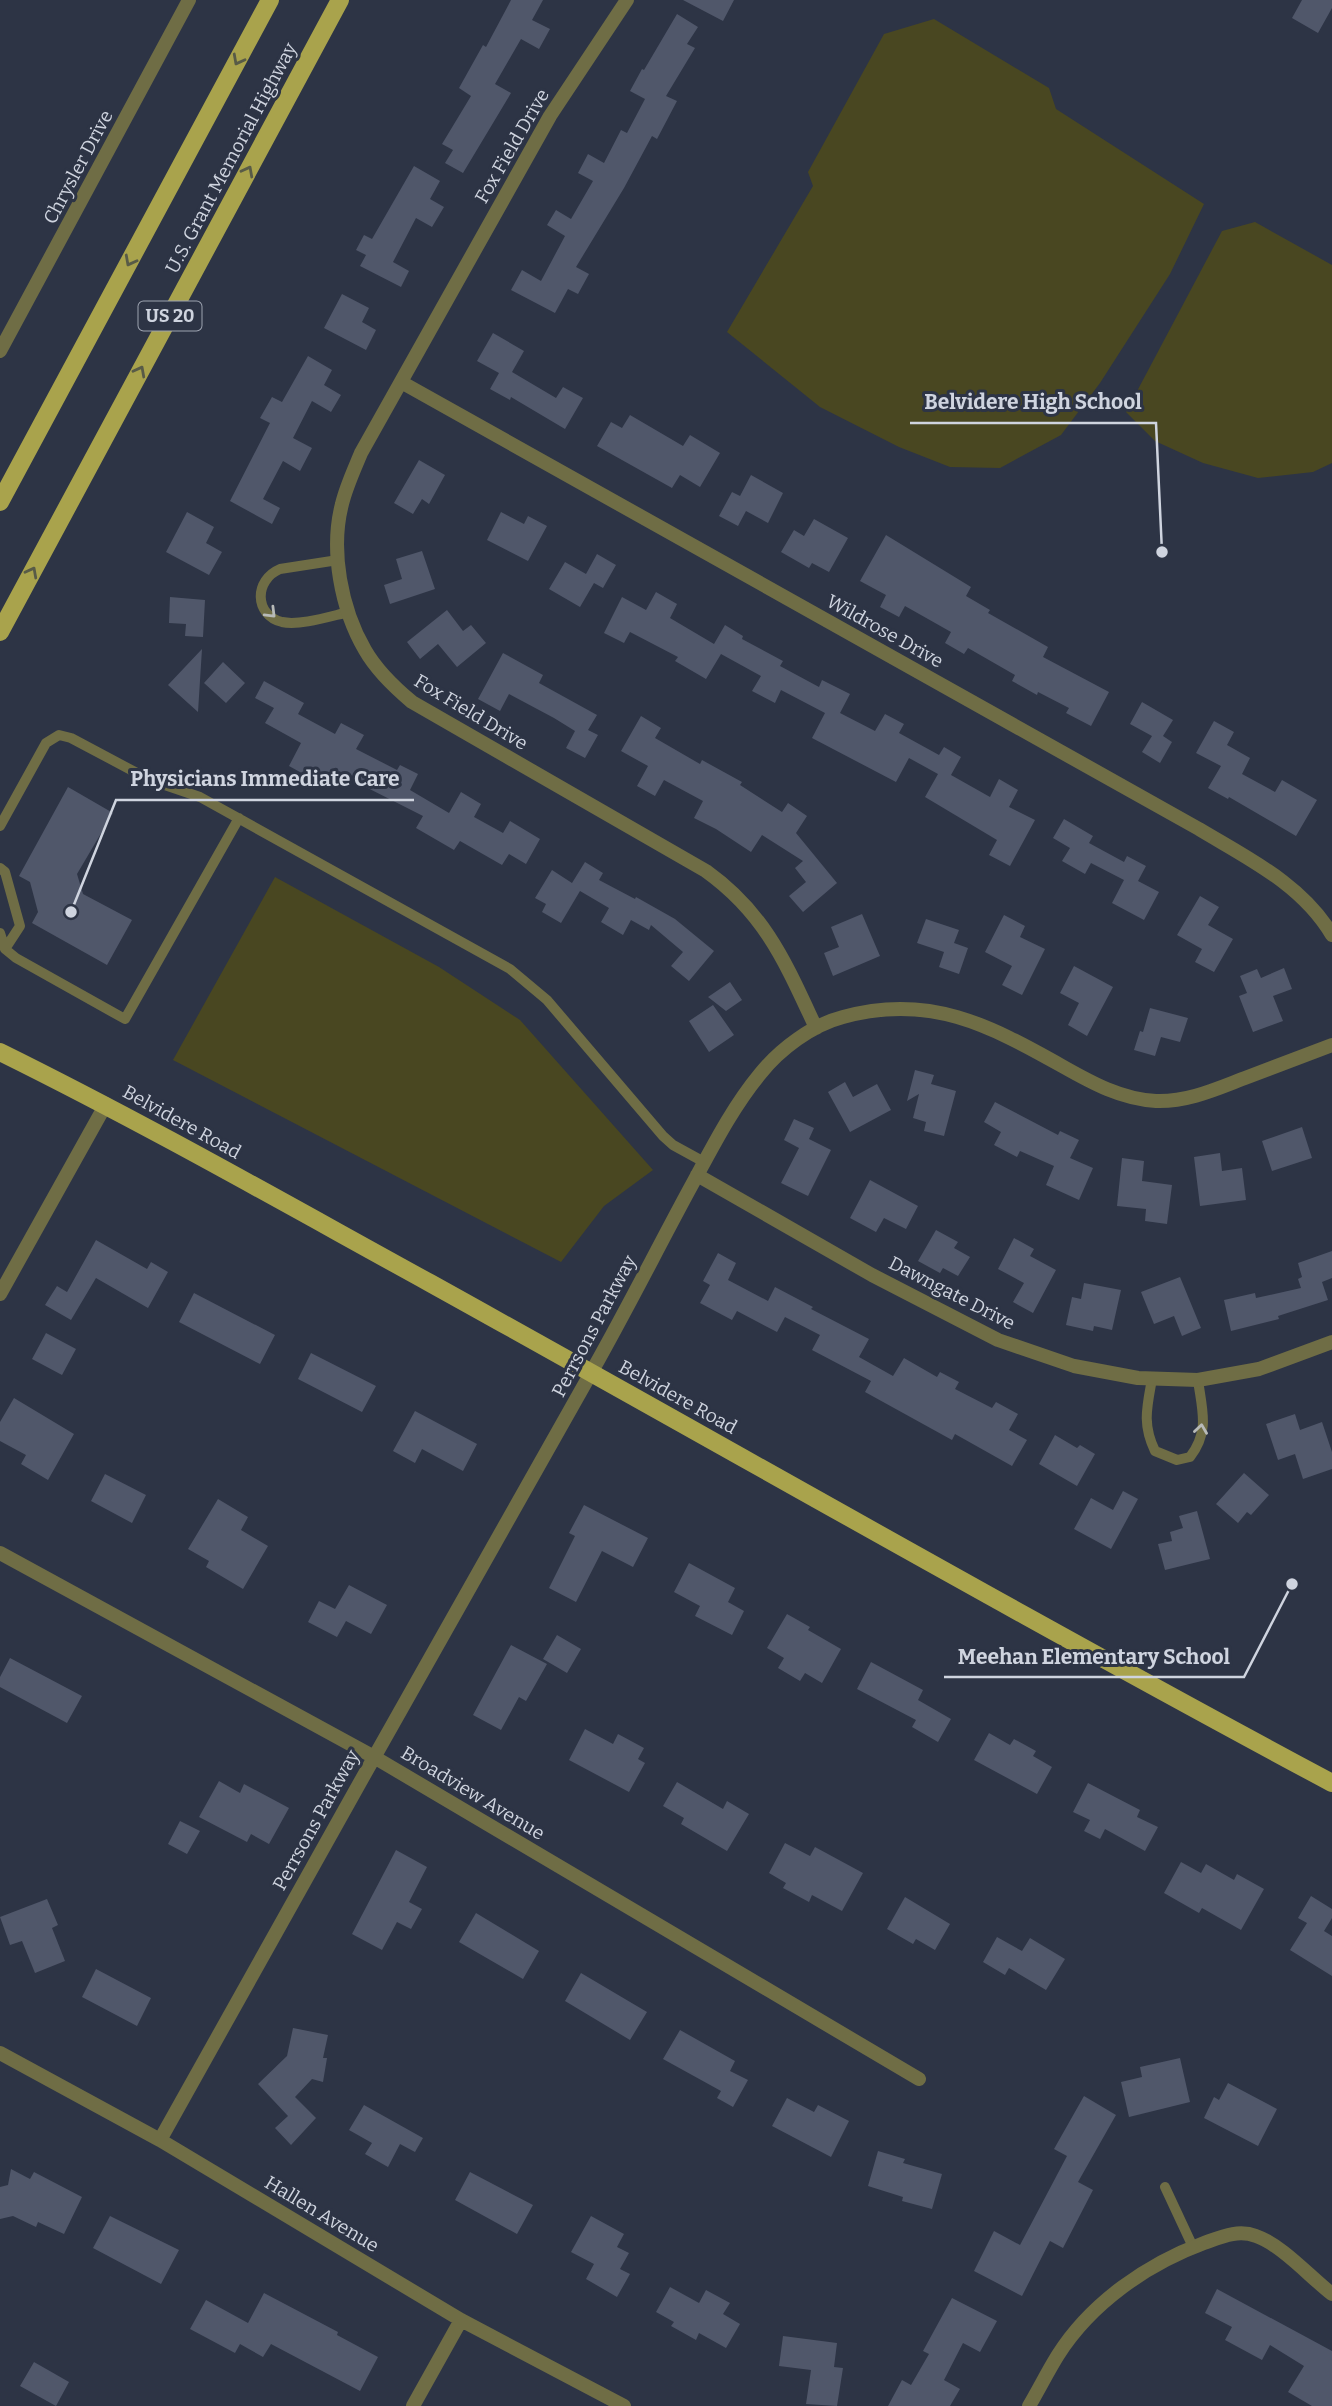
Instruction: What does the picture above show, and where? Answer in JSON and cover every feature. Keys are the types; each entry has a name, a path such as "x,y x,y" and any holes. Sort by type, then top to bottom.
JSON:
{"main road":[{"name":"U.S. Grant Memorial Highway","path":"0,502 270,0"},
{"name":"U.S. Grant Memorial Highway","path":"0,632 340,0"},
{"path":"0,514 13,479"},
{"name":"Belvidere Road","path":"0,1052 106,1104 1151,1687 1332,1783"}],"street":[{"name":"Chrysler Drive","path":"0,351 189,0"},
{"name":"Fox Field Drive","path":"627,0 550,116 361,453 342,504 337,532 338,559 349,612 366,652 394,687 412,702 679,855 726,885 742,899 769,934 816,1028"},
{"name":"Wildrose Drive","path":"401,382 1199,829 1281,880 1323,919 1332,935"},
{"name":"Perrsons Parkway","path":"160,2140 592,1373 725,1124 762,1071 786,1049 816,1028 841,1017 885,1009 936,1011 983,1024 1110,1091 1155,1101 1198,1096 1332,1045"},
{"path":"0,1294 106,1104"},
{"name":"Dawngate Drive","path":"697,1175 872,1275 998,1340 1074,1366 1152,1379 1198,1380 1259,1368 1332,1342"},
{"name":"Broadview Avenue","path":"0,1553 374,1757 919,2079"},
{"name":"Hallen Avenue","path":"0,2053 160,2140 461,2320 624,2406"},
{"path":"1029,2406 1059,2353 1089,2318 1130,2281 1193,2247 1227,2235 1243,2233 1256,2236 1272,2244 1332,2294"},
{"path":"413,2406 461,2320"}],"lane":[{"path":"338,559 271,573 260,588 261,598 268,613 279,621 291,623 349,612"},
{"path":"0,826 46,743 59,735 71,738 150,780 186,790 498,962 524,979 547,1000 663,1136 704,1162"},
{"path":"0,933 5,949 16,958 125,1019 239,818"},
{"path":"0,868 5,872 20,926 5,949"},
{"path":"1152,1379 1146,1417 1148,1436 1155,1451 1177,1460 1190,1457 1202,1436 1204,1426 1198,1380"},
{"path":"1165,2187 1193,2247"}],"shaded area":[{"path":"934,19 1049,88 1056,109 1204,204 1170,274 1100,383 1061,435 1000,468 950,467 899,447 820,407 727,332 813,186 808,172 884,34"},
{"path":"1255,222 1332,265 1332,463 1313,472 1258,478 1203,463 1155,441 1126,412 1222,231"},
{"path":"275,877 439,967 520,1020 653,1170 604,1206 561,1262 173,1060"}],"building":[{"path":"511,0 543,0 532,20 550,29 539,49 521,39 495,84 511,93 463,173 445,163 453,150 442,144 471,96 459,88 483,45 486,47"},
{"path":"683,0 734,0 723,21"},
{"path":"1302,0 1332,0 1332,8 1318,33 1292,18"},
{"path":"677,14 698,27 687,44 695,48 666,96 677,101 657,139 652,136 576,267 589,274 578,294 568,289 555,313 511,290 522,270 541,281 565,236 547,225 556,210 571,219 593,181 578,173 588,154 604,163 621,130 627,133 645,99 630,91"},
{"path":"414,166 440,181 430,199 444,207 432,227 416,218 393,262 409,271 401,287 360,266 366,255 356,250 364,235 372,239"},
{"path":"342,294 369,308 362,322 376,330 366,350 324,328"},
{"path":"493,333 524,351 512,372 556,398 563,387 583,398 565,429 511,397 510,400 490,389 499,373 477,361"},
{"path":"308,356 332,370 324,385 341,395 331,412 312,401 293,438 312,448 300,471 283,461 263,499 280,508 272,524 230,501 270,423 260,418 272,397 282,402"},
{"path":"630,415 683,446 690,435 720,453 700,487 680,475 672,488 597,446 611,422 622,428"},
{"path":"419,460 445,475 429,504 422,499 413,514 394,503"},
{"path":"751,475 783,493 768,523 746,511 738,526 719,516 732,492 740,496"},
{"path":"187,512 214,527 206,543 222,552 209,575 166,552"},
{"path":"501,512 524,524 528,516 547,526 528,561 487,540"},
{"path":"814,519 848,538 829,572 812,563 809,568 781,552 794,530 804,536"},
{"path":"886,535 971,587 966,596 990,610 988,613 1048,647 1043,657 1109,692 1091,726 1066,713 1069,708 1012,681 1015,675 968,648 964,654 945,643 951,632 905,606 899,617 880,607 886,595 860,581"},
{"path":"422,551 435,589 390,604 384,585 402,579 396,559"},
{"path":"597,554 616,565 603,588 594,583 580,607 549,589 565,562 586,574"},
{"path":"656,592 677,604 670,618 714,644 725,625 743,636 742,639 783,661 780,666 819,687 822,680 850,694 840,713 875,731 885,714 904,724 899,733 939,755 944,747 961,757 951,775 990,797 999,779 1018,790 1009,807 1035,820 1010,866 989,855 997,840 925,797 938,774 909,758 896,782 812,738 825,713 781,690 775,703 752,691 761,676 721,654 706,679 675,661 678,657 630,632 624,643 604,633 622,597 646,610"},
{"path":"170,597 205,600 203,637 185,636 186,624 169,623"},
{"path":"447,610 463,631 471,625 486,643 457,667 438,644 420,659 407,642"},
{"path":"202,649 198,712 168,685"},
{"path":"503,653 543,675 539,683 597,715 588,730 598,735 585,758 566,748 575,731 554,718 509,694 500,711 478,699"},
{"path":"223,662 245,683 226,703 204,683"},
{"path":"264,681 304,703 298,714 335,734 341,723 364,735 356,749 397,770 400,765 418,774 410,790 449,813 461,792 481,804 474,817 503,833 510,821 540,839 526,864 509,854 502,865 460,841 454,850 416,828 423,816 342,775 335,787 289,766 301,743 265,723 274,708 255,698"},
{"path":"1142,702 1173,720 1163,736 1172,742 1160,763 1142,752 1152,736 1130,724"},
{"path":"641,716 661,728 655,738 700,764 702,760 742,782 740,785 782,812 788,803 807,816 796,833 837,883 803,912 789,896 806,882 795,868 803,861 762,835 751,852 694,818 703,801 664,780 655,796 637,786 648,766 621,751"},
{"path":"1214,721 1234,732 1227,745 1250,758 1242,774 1275,792 1282,780 1317,800 1296,836 1229,797 1228,799 1208,788 1221,766 1196,753"},
{"path":"68,787 113,813 77,874 83,894 132,920 107,965 32,923 38,912 30,882 19,876"},
{"path":"1064,819 1093,836 1089,843 1124,862 1127,856 1146,866 1138,881 1159,892 1144,920 1112,903 1124,880 1091,863 1085,874 1062,861 1070,848 1053,838"},
{"path":"585,862 603,873 599,880 675,919 714,951 689,981 671,966 683,952 651,925 649,930 631,920 623,935 601,922 609,908 580,891 561,923 542,912 546,904 535,898 552,870 572,883"},
{"path":"1200,896 1219,907 1208,925 1233,939 1214,972 1195,962 1202,949 1177,935"},
{"path":"862,914 880,956 833,976 824,953 839,947 831,927"},
{"path":"1004,915 1025,926 1020,937 1045,949 1022,995 1002,985 1012,966 985,952"},
{"path":"926,919 959,930 954,943 968,948 959,974 939,967 944,952 917,943"},
{"path":"1074,966 1113,987 1087,1036 1068,1025 1079,1003 1060,993"},
{"path":"1284,968 1292,989 1273,996 1283,1021 1253,1032 1239,996 1247,993 1240,976 1257,969 1261,978"},
{"path":"730,982 742,1000 726,1011 708,997"},
{"path":"713,1005 734,1035 709,1052 689,1021"},
{"path":"1150,1008 1188,1018 1180,1042 1161,1037 1155,1056 1134,1050"},
{"path":"915,1070 934,1075 931,1084 956,1091 944,1136 924,1131 926,1122 913,1118 919,1094 907,1101"},
{"path":"845,1082 853,1097 877,1084 891,1110 850,1132 828,1092"},
{"path":"995,1102 1058,1135 1060,1131 1079,1140 1070,1158 1093,1168 1079,1200 1046,1185 1054,1166 1020,1151 1017,1157 994,1145 1001,1132 984,1122"},
{"path":"794,1119 814,1128 809,1139 831,1150 808,1196 781,1183 799,1148 784,1140"},
{"path":"1302,1127 1312,1158 1272,1171 1262,1141"},
{"path":"1220,1153 1222,1171 1242,1168 1246,1200 1200,1206 1194,1157"},
{"path":"1122,1158 1144,1161 1142,1181 1172,1185 1167,1224 1145,1221 1146,1209 1117,1206"},
{"path":"870,1180 918,1206 906,1229 884,1218 876,1232 850,1218"},
{"path":"936,1230 958,1242 954,1248 970,1257 958,1276 943,1268 940,1273 918,1261"},
{"path":"1014,1238 1034,1249 1030,1256 1056,1270 1033,1313 1013,1302 1024,1283 998,1269"},
{"path":"96,1240 147,1269 151,1262 168,1272 148,1308 96,1278 71,1320 45,1305 57,1286 67,1292"},
{"path":"1332,1251 1332,1278 1322,1282 1328,1300 1278,1316 1279,1319 1231,1331 1224,1300 1255,1293 1256,1298 1301,1288 1298,1279 1302,1277 1298,1263"},
{"path":"718,1253 736,1263 728,1280 768,1301 775,1287 869,1339 859,1357 893,1376 904,1358 937,1377 940,1372 959,1382 955,1389 992,1408 996,1402 1018,1414 1009,1430 1027,1440 1012,1466 955,1434 952,1440 865,1392 871,1381 812,1350 820,1335 785,1317 777,1332 737,1311 732,1320 700,1303 710,1285 703,1281"},
{"path":"1180,1277 1201,1328 1182,1336 1174,1316 1154,1324 1141,1292"},
{"path":"1084,1283 1121,1290 1112,1330 1094,1326 1093,1331 1066,1325 1072,1297 1081,1299"},
{"path":"194,1293 275,1335 260,1364 179,1322"},
{"path":"46,1333 76,1349 62,1375 32,1359"},
{"path":"311,1353 376,1386 362,1412 298,1379"},
{"path":"14,1398 74,1434 48,1480 21,1464 26,1455 0,1441 0,1422"},
{"path":"415,1411 477,1444 463,1471 422,1449 415,1463 393,1451"},
{"path":"1295,1414 1300,1430 1322,1422 1332,1452 1332,1469 1303,1479 1295,1454 1278,1460 1266,1424"},
{"path":"1055,1435 1077,1448 1080,1445 1095,1454 1077,1486 1039,1464"},
{"path":"1244,1473 1269,1495 1251,1515 1247,1512 1238,1523 1216,1504"},
{"path":"105,1474 146,1495 132,1523 91,1501"},
{"path":"1123,1491 1138,1499 1111,1549 1074,1529 1091,1498 1113,1510"},
{"path":"218,1499 248,1517 241,1530 268,1546 243,1589 206,1567 209,1561 188,1549"},
{"path":"584,1505 648,1538 633,1567 602,1551 576,1602 549,1588 575,1536 569,1533"},
{"path":"1197,1511 1210,1559 1165,1570 1158,1544 1172,1541 1170,1532 1183,1528 1179,1516"},
{"path":"689,1563 735,1588 728,1602 744,1611 732,1635 695,1616 700,1606 674,1592"},
{"path":"349,1585 387,1605 371,1634 346,1621 337,1637 308,1622 319,1601 335,1609"},
{"path":"787,1614 841,1649 822,1683 805,1673 800,1681 778,1668 784,1658 767,1648"},
{"path":"557,1635 581,1649 567,1673 543,1659"},
{"path":"511,1645 547,1664 526,1701 519,1697 501,1730 473,1715"},
{"path":"10,1658 82,1696 67,1723 0,1687 0,1677"},
{"path":"871,1662 923,1690 918,1700 951,1719 938,1742 912,1727 916,1720 857,1689"},
{"path":"585,1729 613,1744 618,1734 644,1748 638,1759 645,1763 629,1792 569,1760"},
{"path":"989,1733 1010,1745 1014,1739 1036,1751 1033,1756 1052,1767 1037,1794 974,1760"},
{"path":"219,1781 240,1793 244,1784 289,1808 269,1844 251,1834 247,1842 199,1817"},
{"path":"677,1782 723,1809 727,1801 749,1814 727,1851 681,1824 684,1818 663,1806"},
{"path":"1088,1783 1140,1810 1137,1817 1158,1827 1145,1851 1105,1829 1100,1839 1084,1831 1090,1820 1073,1812"},
{"path":"180,1821 200,1831 187,1854 168,1844"},
{"path":"785,1843 810,1856 815,1847 863,1873 842,1911 812,1895 809,1902 783,1888 786,1883 769,1873"},
{"path":"396,1850 427,1867 409,1902 422,1909 411,1929 397,1922 382,1950 352,1934"},
{"path":"1181,1862 1201,1873 1206,1864 1234,1880 1237,1874 1264,1889 1241,1930 1202,1908 1199,1913 1164,1893"},
{"path":"1311,1896 1332,1909 1332,1918 1324,1931 1332,1936 1332,1976 1290,1950 1307,1923 1298,1918"},
{"path":"905,1897 950,1924 935,1950 916,1939 913,1944 887,1929"},
{"path":"47,1899 58,1925 52,1928 65,1961 35,1973 22,1941 10,1945 0,1917"},
{"path":"476,1913 539,1951 523,1979 459,1942"},
{"path":"997,1937 1022,1951 1030,1938 1065,1959 1046,1990 1009,1968 1005,1975 983,1962"},
{"path":"96,1969 151,1998 137,2026 82,1997"},
{"path":"581,1973 647,2012 630,2040 565,2001"},
{"path":"293,2028 328,2035 323,2058 327,2058 323,2082 312,2079 295,2097 316,2118 291,2145 275,2128 288,2116 258,2084 287,2056"},
{"path":"680,2030 735,2061 730,2071 748,2080 733,2107 717,2098 721,2091 663,2059"},
{"path":"1180,2058 1190,2102 1129,2117 1121,2082 1142,2077 1140,2067"},
{"path":"1228,2083 1277,2109 1258,2146 1204,2118 1214,2097 1219,2100"},
{"path":"1084,2096 1116,2115 1078,2182 1093,2190 1063,2248 1050,2241 1022,2296 974,2271 994,2231 1020,2245 1067,2156 1054,2149"},
{"path":"787,2098 814,2112 818,2105 849,2121 831,2157 772,2126"},
{"path":"364,2105 423,2138 415,2152 400,2144 388,2167 365,2154 372,2143 349,2130"},
{"path":"878,2151 905,2159 903,2163 942,2174 932,2209 902,2201 903,2197 868,2186"},
{"path":"11,2169 30,2179 34,2172 82,2197 64,2234 38,2222 36,2227 13,2216 0,2219 0,2187 8,2185"},
{"path":"470,2172 533,2205 517,2234 455,2200"},
{"path":"110,2216 179,2250 161,2284 93,2248"},
{"path":"591,2216 624,2234 617,2247 629,2253 620,2269 630,2274 617,2297 586,2279 594,2264 571,2252"},
{"path":"670,2287 699,2303 706,2290 730,2303 723,2314 740,2324 726,2348 699,2333 696,2340 671,2326 674,2322 656,2312"},
{"path":"1217,2289 1332,2351 1332,2406 1312,2406 1288,2392 1304,2366 1270,2345 1262,2360 1225,2340 1232,2327 1205,2313"},
{"path":"264,2293 338,2332 337,2335 378,2357 360,2391 271,2344 263,2357 240,2344 235,2353 190,2329 206,2300 248,2323"},
{"path":"952,2298 997,2321 980,2352 963,2343 944,2380 960,2389 950,2406 888,2406 902,2380 911,2385 929,2354 923,2351"},
{"path":"783,2336 837,2343 834,2367 843,2368 837,2406 806,2404 811,2370 779,2366"},
{"path":"34,2362 69,2382 56,2406 20,2386"}],"place":[{"name":"Belvidere High School","path":"1162,552"},
{"name":"Physicians Immediate Care","path":"71,912"},
{"name":"Meehan Elementary School","path":"1292,1584"}]}
